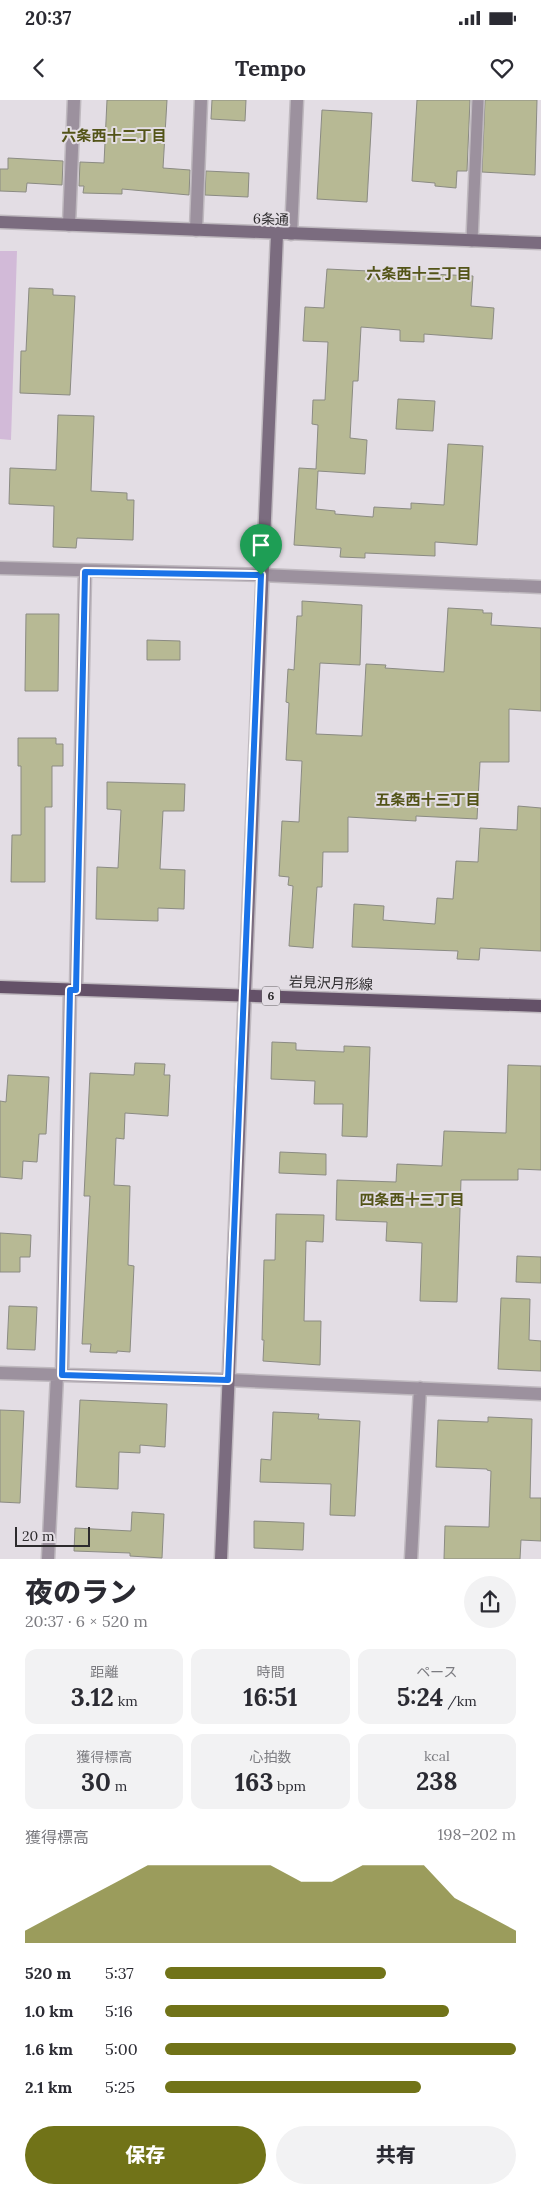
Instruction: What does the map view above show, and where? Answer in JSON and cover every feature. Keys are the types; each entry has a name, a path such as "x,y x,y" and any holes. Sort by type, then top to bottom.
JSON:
{"main road":[{"name":"岩見沢月形線","path":"0,988 541,1006"}],"street":[{"path":"69,225 74,100"},
{"path":"196,230 200,100"},
{"path":"291,234 297,100"},
{"name":"6条通","path":"0,222 541,243"},
{"path":"222,1559 261,575 277,234"},
{"path":"0,568 85,572 261,575 541,588"},
{"path":"48,1559 59,1375 73,990 85,572"},
{"path":"0,1373 228,1380 541,1394"},
{"path":"411,1559 420,1388"}],"lane":[{"path":"472,241 478,100"}],"shaded area":[{"path":"0,251 17,251 11,440 0,439"}],"building":[{"path":"107,100 167,100 163,168 190,170 189,195 122,189 122,194 83,193 84,186 79,186 80,162 104,163"},
{"path":"212,100 246,100 245,121 211,119"},
{"path":"417,100 470,100 467,171 457,171 456,188 435,186 435,183 412,181"},
{"path":"485,100 537,100 535,175 482,172"},
{"path":"322,110 372,113 367,202 317,199"},
{"path":"8,158 63,161 62,185 27,183 26,192 0,191 0,169 8,169"},
{"path":"206,171 249,173 248,197 205,195"},
{"path":"327,269 473,276 471,306 494,308 492,339 424,334 424,342 400,341 400,330 361,327 358,381 353,381 350,438 367,440 365,474 318,471 316,509 335,511 335,514 373,517 374,507 411,509 411,503 444,505 448,444 483,446 477,545 435,542 435,556 365,553 365,558 340,557 341,548 294,545 299,468 316,469 318,425 312,424 313,400 325,400 328,342 303,341 305,307 324,308"},
{"path":"29,288 53,289 53,295 75,296 70,395 20,393 21,351 26,351"},
{"path":"398,399 435,401 433,431 396,429"},
{"path":"58,415 94,416 91,491 127,493 127,500 134,500 133,540 77,538 76,548 53,547 54,506 9,504 10,468 56,470"},
{"path":"302,601 362,605 360,665 320,663 316,734 362,736 366,664 386,665 385,668 444,672 448,608 483,610 483,613 492,613 491,625 541,628 541,711 509,709 509,762 480,762 477,819 416,816 416,821 348,817 348,852 323,852 322,887 317,887 313,948 289,946 293,886 288,885 289,877 279,876 282,821 299,822 302,761 286,760 289,703 286,702 288,669 294,670 297,616 302,616"},
{"path":"26,614 59,614 58,691 25,691"},
{"path":"147,640 180,641 180,660 147,660"},
{"path":"18,738 56,738 56,744 63,744 63,766 52,766 52,807 45,807 45,882 11,882 12,835 21,835 21,766 18,766"},
{"path":"107,782 185,784 184,811 163,811 160,869 185,870 184,909 158,908 158,921 96,919 97,867 118,868 121,810 107,809"},
{"path":"518,806 541,808 541,951 480,948 479,960 457,959 458,951 352,947 354,904 384,906 383,920 435,924 437,898 453,899 456,861 478,862 480,828 517,830"},
{"path":"272,1042 296,1043 296,1050 344,1052 344,1046 370,1047 367,1137 342,1136 343,1104 314,1104 315,1081 271,1079"},
{"path":"135,1063 165,1064 164,1075 170,1075 168,1116 125,1113 124,1139 116,1138 114,1185 130,1186 128,1265 134,1266 130,1352 90,1352 91,1344 82,1344 90,1196 84,1196 90,1073 134,1075"},
{"path":"508,1065 541,1066 541,1170 518,1169 518,1180 461,1180 457,1302 420,1301 422,1243 386,1241 387,1222 336,1220 337,1180 396,1182 397,1164 442,1166 444,1131 506,1133"},
{"path":"8,1075 49,1077 46,1134 39,1134 37,1162 23,1161 22,1179 0,1177 0,1101 6,1102"},
{"path":"280,1152 326,1154 326,1175 279,1173"},
{"path":"276,1214 324,1215 323,1242 306,1241 304,1321 321,1321 320,1365 263,1361 264,1260 275,1260"},
{"path":"0,1233 31,1235 30,1257 20,1257 20,1272 0,1272"},
{"path":"517,1256 541,1257 541,1283 516,1282"},
{"path":"501,1298 530,1299 529,1340 541,1341 541,1371 498,1369"},
{"path":"9,1306 37,1307 35,1350 7,1349"},
{"path":"80,1400 167,1404 165,1447 140,1445 140,1453 119,1452 118,1489 76,1487"},
{"path":"0,1410 24,1411 20,1503 0,1502"},
{"path":"273,1412 319,1414 318,1419 360,1421 355,1516 330,1515 331,1484 260,1482 261,1459 271,1460"},
{"path":"488,1417 532,1419 530,1498 541,1498 541,1541 521,1540 520,1559 444,1559 445,1526 489,1527 491,1471 487,1469 436,1467 438,1420 488,1422"},
{"path":"132,1512 164,1514 162,1558 130,1556 130,1553 74,1551 75,1528 131,1531"},
{"path":"254,1521 304,1523 303,1550 254,1548"}],"district":[{"name":"六条西十二丁目","path":"114,136"},
{"name":"六条西十三丁目","path":"419,274"},
{"name":"五条西十三丁目","path":"428,800"},
{"name":"四条西十三丁目","path":"412,1200"}],"route":[{"path":"85,572 261,575 228,1380 62,1375 70,990 76,990 85,572"}]}
